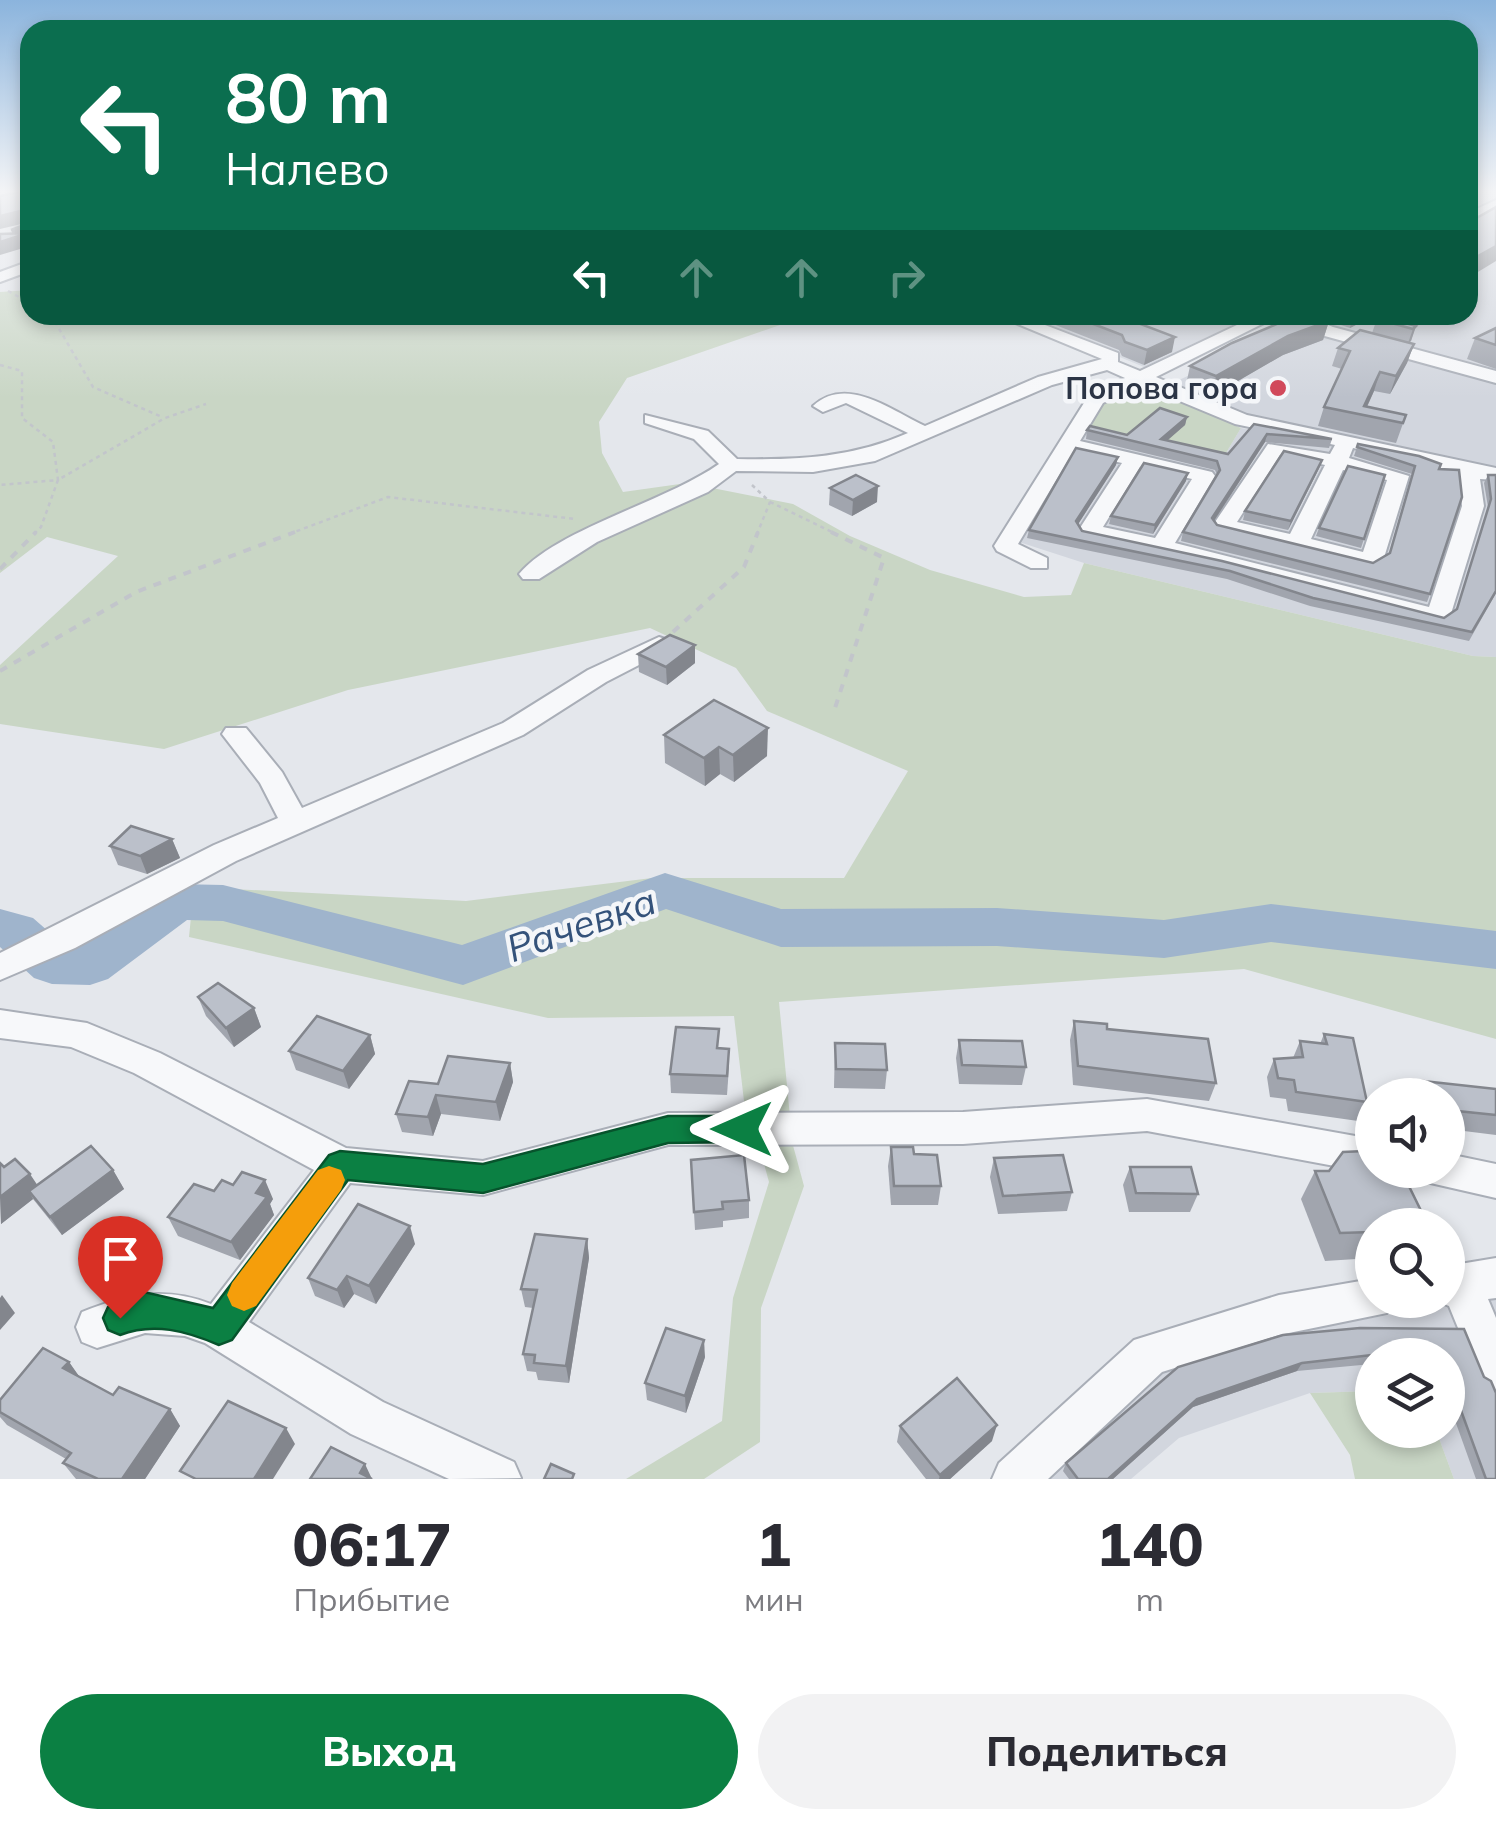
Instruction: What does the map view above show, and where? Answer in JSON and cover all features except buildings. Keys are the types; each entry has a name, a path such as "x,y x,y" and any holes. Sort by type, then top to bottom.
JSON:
{"street":[{"path":"1029,325 1112,358 1108,364"},
{"path":"1039,563 1004,546 1096,398 1252,325"},
{"path":"1313,325 1496,376"},
{"path":"531,574 617,525 700,487 730,465 813,466 848,461 926,434 1045,381 1108,364 1242,420 1342,451 1399,476 1371,562 1224,526 1274,448 1342,451 1422,456 1469,472 1496,474"},
{"path":"823,406 847,396 926,434"},
{"path":"652,419 701,434 730,465"},
{"path":"1066,444 1206,476 1161,547"},
{"path":"1297,544 1342,451"},
{"path":"1134,460 1088,532 1438,616 1473,506 1469,472"},
{"path":"2,966 64,939 225,853 513,729 597,676 659,645"},
{"path":"236,734 272,779 296,822"},
{"path":"0,1024 75,1033 147,1063 340,1165 483,1178 668,1129 963,1128 1147,1115 1355,1153"},
{"path":"219,1328 340,1165"},
{"path":"1465,1175 1496,1181"},
{"path":"1468,1282 1496,1369"},
{"path":"1014,1479 1150,1355 1280,1315 1355,1302"},
{"path":"97,1328 144,1309 194,1318 219,1328 367,1418 498,1478"}],"path":[{"path":"60,325 93,387 165,418"},
{"path":"0,365 22,372 22,418 53,442 58,480 41,527 0,568"},
{"path":"0,485 58,480 165,418 206,404"},
{"path":"730,465 770,502 884,558 835,708"},
{"path":"0,671 136,592 388,497 617,525"},
{"path":"659,645 744,566 770,502"}],"shaded area":[{"path":"1478,260 1496,260 1496,373 1323,325 1478,325"},
{"path":"1041,325 1233,325 1144,367"},
{"path":"1299,325 1496,382 1496,468 1245,417 1168,385"},
{"path":"1241,428 1496,478 1496,657 1473,656 1084,563 1016,541 1089,430 1220,463"},
{"path":"1496,1291 1496,1479 1454,1479 1443,1448 1465,1448 1465,1338 1355,1338 1355,1392 1310,1393 1179,1438 1131,1479 1048,1479 1161,1365 1223,1344 1372,1318 1465,1318 1465,1298"}],"green space":[{"path":"20,291 20,325 780,325 627,378 599,422 602,453 623,492 687,483 793,504 850,536 930,570 1024,597 1071,595 1084,563 1473,656 1496,657 1496,1039 1244,969 779,1002 790,1117 746,1118 734,1016 548,1018 189,937 194,887 466,901 652,878 844,878 908,771 767,711 736,668 650,628 348,690 164,749 0,724 0,665 118,556 47,537 0,573 0,292"},
{"path":"1141,385 1241,428 1220,463 1089,430 1101,401"},
{"path":"791,1138 804,1186 761,1308 760,1442 704,1479 626,1479 722,1421 733,1298 769,1182 758,1142"},
{"path":"1355,1392 1355,1448 1443,1448 1454,1479 1355,1479 1350,1455 1310,1393"}],"waterway":[{"name":"Рачевка","path":"0,928 15,931 52,964 90,965 177,902 223,903 463,965 665,891 781,928 997,927 1164,939 1271,923 1496,950"}],"slow traffic":[{"path":"244,1295 329,1180"}],"place":[{"name":"Попова гора","path":"1278,388"}],"route":[{"path":"120,1318 144,1309 194,1318 219,1328 340,1165 483,1178 668,1129 742,1129"}]}
